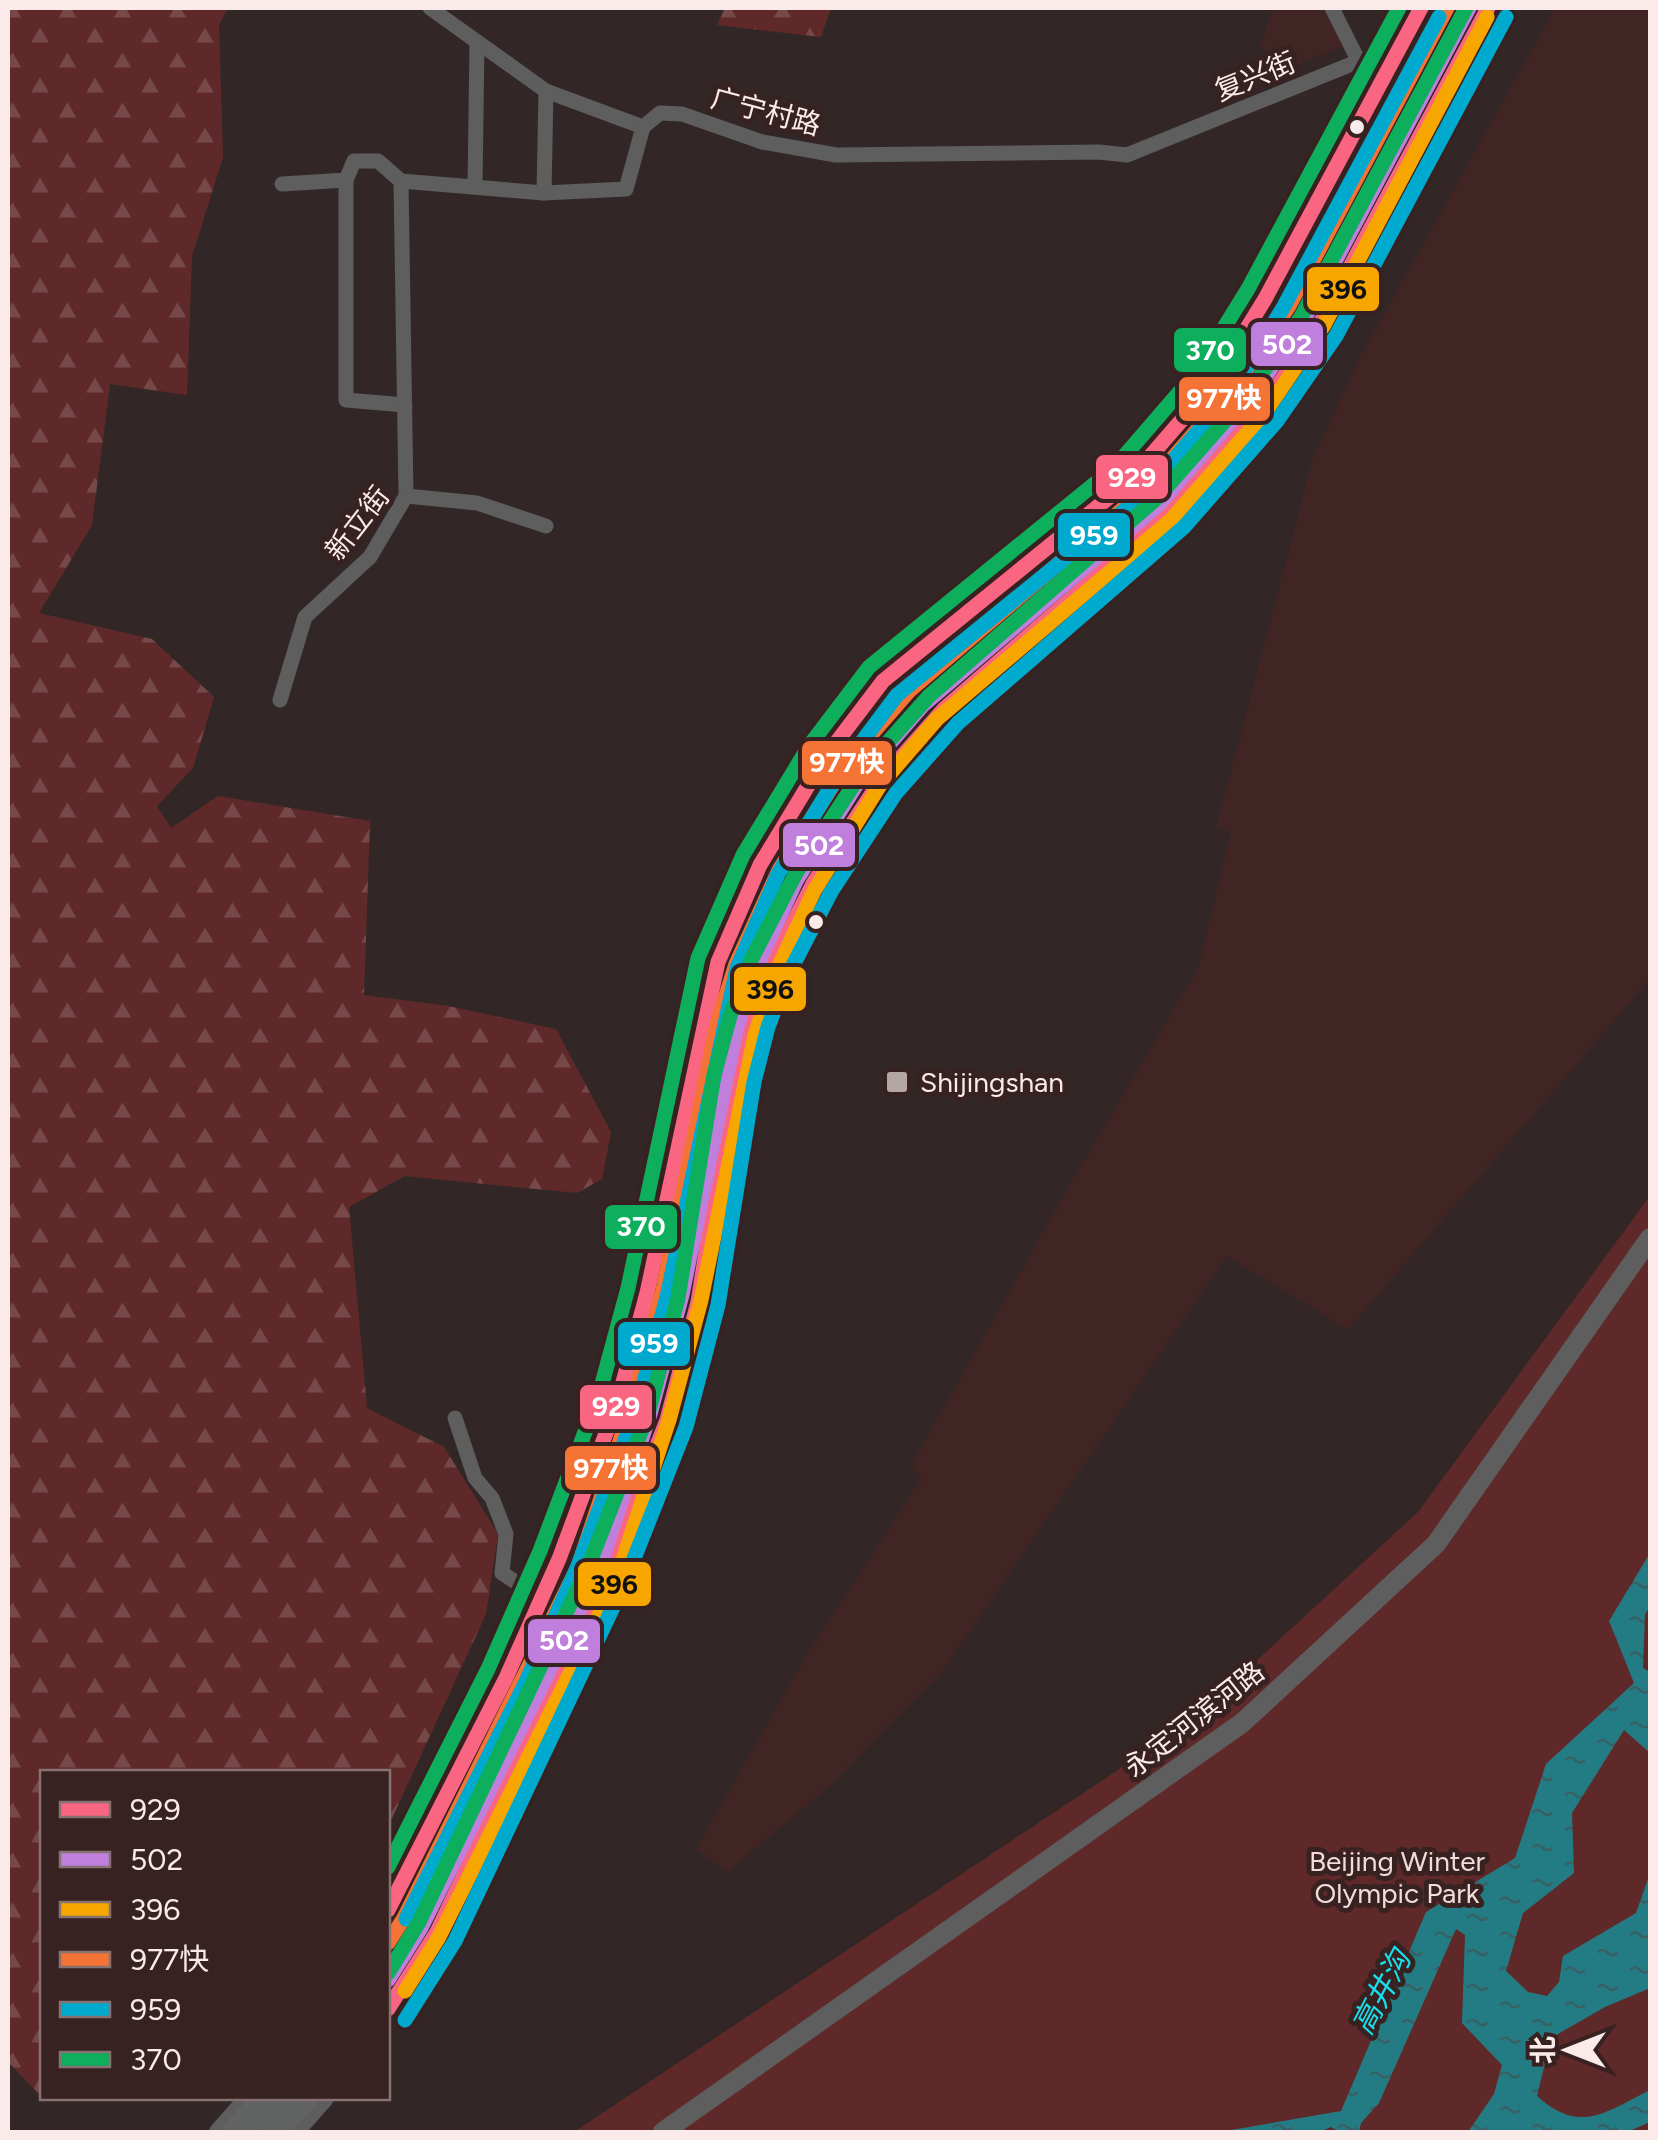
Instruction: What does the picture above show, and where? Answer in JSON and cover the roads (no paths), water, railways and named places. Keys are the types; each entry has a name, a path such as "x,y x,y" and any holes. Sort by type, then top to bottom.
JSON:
{"highway":[{"path":"390,1935 572,1564 631,1409 662,1294 704,1073 731,966 769,868 837,760 896,688 1139,488 1227,392 1285,305 1440,8"},
{"path":"390,1977 422,1928 597,1575 650,1414 682,1294 736,1030 754,972 796,881 864,773 922,705 1158,505 1249,401 1306,316 1469,8"},
{"path":"236,2132 266,2100"},
{"path":"272,2132 300,2100"}],"street":[{"path":"405,405 346,400 346,180 354,160 378,160 401,181 544,193 626,189 643,127 546,91 430,8"},
{"path":"1332,8 1359,62"},
{"path":"390,1906 506,1678 560,1559 618,1400 647,1293 718,962 760,865 826,756 883,682 1128,482 1212,385 1265,299 1421,8"},
{"path":"390,2006 437,1932 606,1575 667,1420 698,1302 734,1078 749,1021 770,966 814,882 880,781 944,709 1171,512 1262,410 1318,327 1488,8"},
{"path":"476,188 478,42"},
{"name":"复兴街","path":"1128,154 1402,44"},
{"path":"544,193 546,91"},
{"name":"广宁村路","path":"643,127 660,113 682,114 762,142 836,155 1128,154"},
{"path":"282,184 346,180"},
{"path":"401,181 406,496"},
{"name":"新立街","path":"280,700 304,617 370,557 406,496 477,503 546,526"},
{"name":"永定河滨河路","path":"663,2132 1242,1724 1436,1544 1650,1238"},
{"path":"455,1418 476,1478 492,1498 506,1534 502,1573 540,1599"},
{"path":"219,2132 247,2100"},
{"path":"294,2132 322,2100"}],"water":[{"path":"1650,1553 1650,1607 1645,1614 1643,1668 1650,1672 1650,1753 1624,1730 1572,1813 1574,1873 1523,1913 1506,1971 1528,1992 1547,1996 1559,1982 1563,1956 1636,1913 1650,1873 1650,1988 1605,2007 1551,2038 1537,2096 1552,2108 1580,2117 1606,2112 1650,2090 1650,2122 1627,2132 1468,2132 1494,2094 1502,2065 1462,2023 1465,1935 1456,1929 1379,2103 1361,2123 1359,2132 1340,2132 1331,2127 1319,2132 1220,2132 1341,2111 1426,1912 1515,1858 1546,1764 1634,1683 1609,1621"}],"place":[{"name":"Shijingshan","path":"897,1082"}],"park label":[{"name":"Beijing Winter Olympic Park","path":"1397,1877"}],"water label":[{"name":"高井沟","path":"1381,1992"}]}
